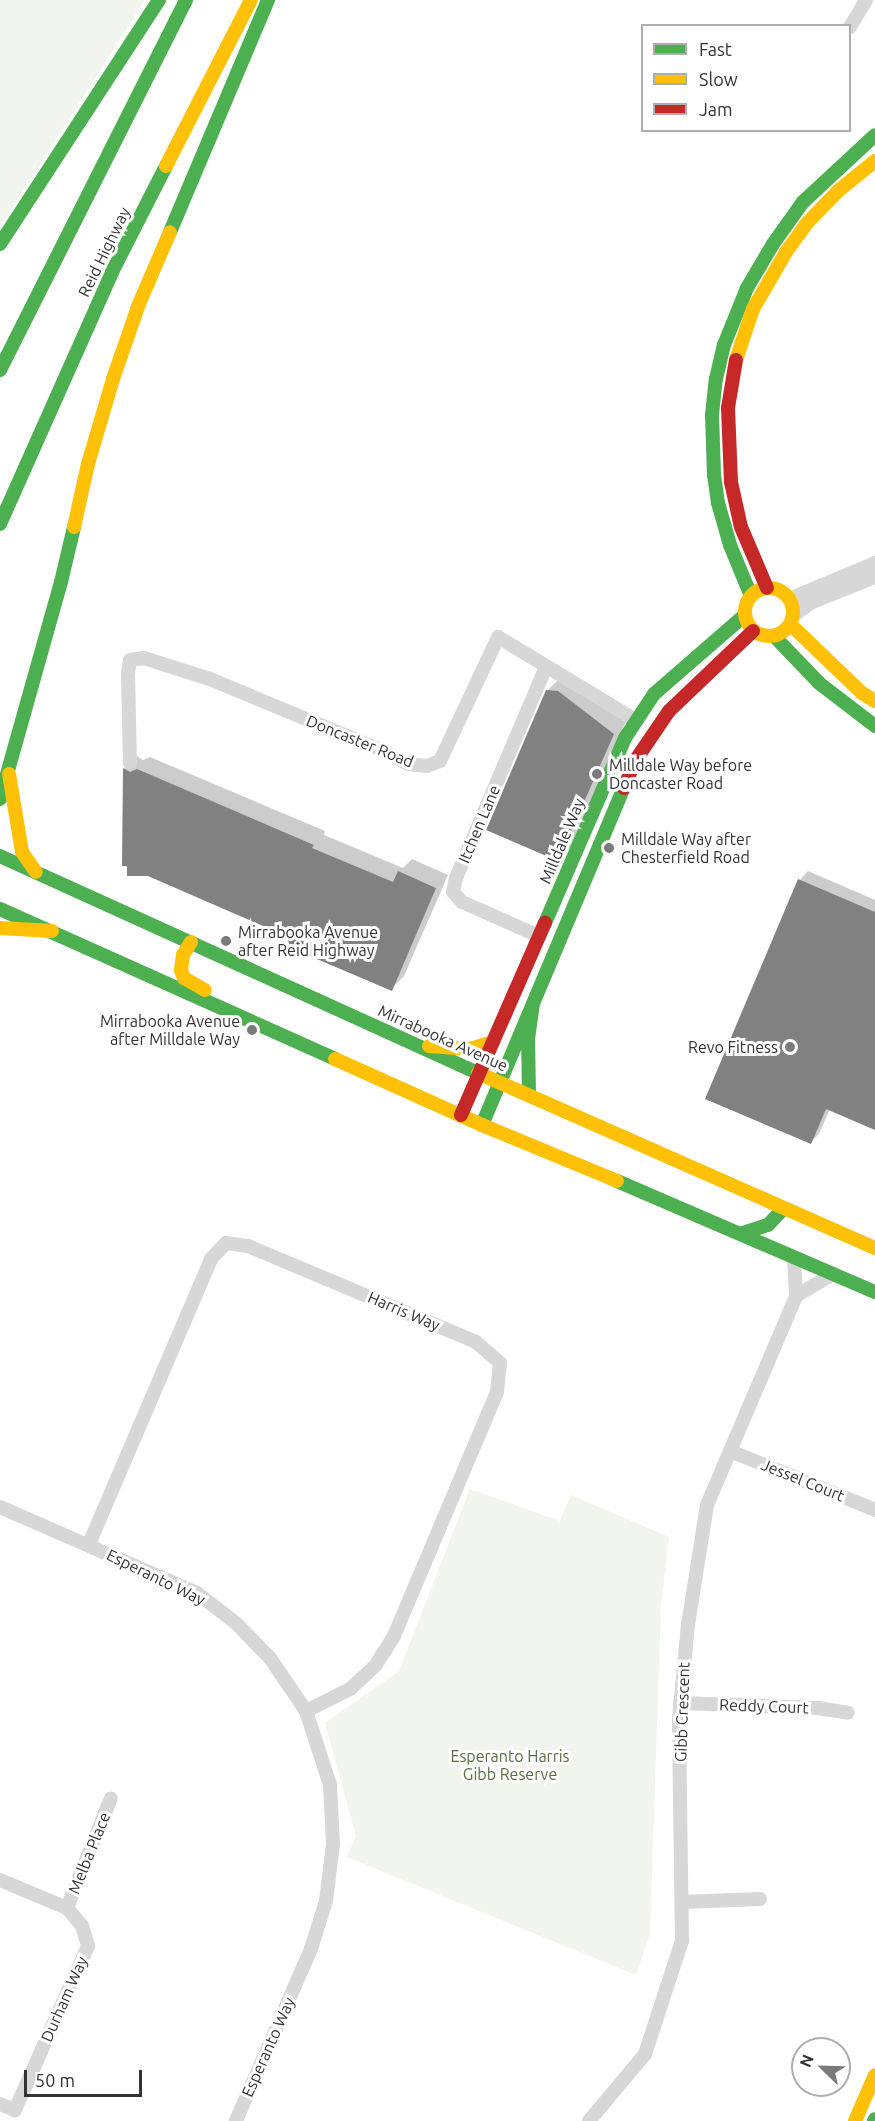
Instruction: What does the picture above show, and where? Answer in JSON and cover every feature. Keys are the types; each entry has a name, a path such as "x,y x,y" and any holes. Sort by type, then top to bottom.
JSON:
{"main road":[{"path":"0,244 159,0"},
{"path":"0,370 134,99 186,0"},
{"name":"Reid Highway","path":"0,524 112,272 251,0"},
{"path":"0,798 61,582 87,464 113,379 139,304 268,0"},
{"path":"875,135 803,202 747,288 724,345 716,380 712,415 714,475 718,503 730,546 751,596 745,615 753,631 760,635 774,636 819,684 875,726"},
{"path":"767,588 741,527 730,475 728,444 730,385 743,334 766,282 800,233 838,191 875,160"},
{"path":"788,223 800,233"},
{"path":"714,475 730,475"},
{"path":"751,596 767,588 776,589 789,599 792,620 862,693 875,701"},
{"name":"Milldale Way","path":"461,1115 625,738 654,694 745,615"},
{"path":"774,636 792,620"},
{"path":"482,1125 635,761 669,711 753,631"},
{"path":"9,772 22,852 36,872"},
{"name":"Mirrabooka Avenue","path":"0,856 479,1074 529,1094 875,1248"},
{"path":"0,909 482,1125 742,1233 875,1292"},
{"path":"0,928 52,931"},
{"path":"191,942 181,962 184,978 272,1030"},
{"path":"529,1094 528,1039 533,1004"},
{"path":"411,1043 468,1049 493,1042"},
{"path":"742,1233 768,1225 783,1209"},
{"path":"855,2121 875,2075"}],"street":[{"path":"851,24 866,0"},
{"path":"789,599 875,563"},
{"path":"792,620 810,603 875,577"},
{"name":"Doncaster Road","path":"130,763 127,706 130,660 144,658 210,679 383,751 408,764 427,766 440,761 498,638 637,721"},
{"name":"Itchen Lane","path":"539,936 462,902 453,892 456,878 546,667"},
{"name":"Harris Way","path":"89,1544 211,1259 226,1244 248,1246 476,1342 500,1363 497,1392 394,1636 376,1665 350,1689 306,1711"},
{"name":"Gibb Crescent","path":"589,2121 645,2054 682,1941 680,1703 687,1625 707,1505 796,1296 794,1258"},
{"path":"796,1296 833,1274"},
{"name":"Jessel Court","path":"730,1451 875,1510"},
{"name":"Esperanto Way","path":"0,1507 197,1593 229,1618 270,1658 306,1711 330,1785 333,1844 326,1901 311,1949 242,2119"},
{"name":"Reddy Court","path":"680,1703 818,1708 848,1713"},
{"name":"Melba Place","path":"67,1908 111,1798"},
{"path":"0,1880 67,1908"},
{"path":"682,1902 760,1899"},
{"name":"Durham Way","path":"0,2104 15,2110 87,1946 82,1926 67,1908"}],"green space":[{"path":"0,0 145,0 0,227"},
{"name":"Esperanto Harris Gibb Reserve","path":"470,1489 560,1521 571,1495 669,1537 661,1606 650,1934 636,1975 347,1857 356,1836 325,1723 399,1671"}],"building":[{"path":"546,690 558,691 614,734 558,861 486,830"},
{"path":"123,768 130,772 137,769 314,845 312,848 393,882 398,871 436,888 392,991 291,948 286,936 148,876 127,876 127,866 122,866"},
{"name":"Revo Fitness","path":"798,879 875,912 875,1130 826,1109 811,1144 705,1099"}],"traffic: fast":[{"path":"0,244 159,0"},
{"path":"0,370 186,0"},
{"path":"170,232 268,0"},
{"path":"751,596 730,545 718,503 714,475 712,415 716,379 724,345 747,288 773,244 803,202 875,135"},
{"path":"0,524 112,272 166,166"},
{"path":"0,799 61,582 74,527"},
{"path":"545,923 625,738 654,694 745,615"},
{"path":"774,636 819,683 875,726"},
{"path":"482,1125 624,788"},
{"path":"0,856 478,1073"},
{"path":"0,909 335,1059"},
{"path":"529,1094 528,1039 533,1004"},
{"path":"617,1181 875,1292"},
{"path":"743,1233 768,1225 783,1209"}],"traffic: slow":[{"path":"166,166 251,0"},
{"path":"736,360 753,309 786,252 808,222 838,191 875,161"},
{"path":"74,527 88,464 113,379 139,304 170,232"},
{"path":"764,588 774,588 786,595 793,607 793,612 793,617 786,629 774,636 764,636 749,625 745,617 745,607 756,592 764,588"},
{"path":"790,624 862,693 875,701"},
{"path":"9,774 22,852 36,872"},
{"path":"0,928 52,931"},
{"path":"191,942 183,955 181,970 184,978 205,990"},
{"path":"429,1046 470,1049 493,1042"},
{"path":"335,1059 482,1125 617,1181"},
{"path":"478,1073 875,1248"},
{"path":"855,2121 875,2075"}],"traffic: jam":[{"path":"736,360 728,408 731,482 741,527 767,588"},
{"path":"624,788 635,761 669,711 753,631"},
{"path":"461,1115 545,923"}],"place":[{"name":"Milldale Way before Doncaster Road","path":"597,774"},
{"name":"Milldale Way after Chesterfield Road","path":"609,848"},
{"name":"Mirrabooka Avenue after Reid Highway","path":"226,941"},
{"name":"Mirrabooka Avenue after Milldale Way","path":"252,1030"},
{"name":"Revo Fitness","path":"790,1047"}]}
